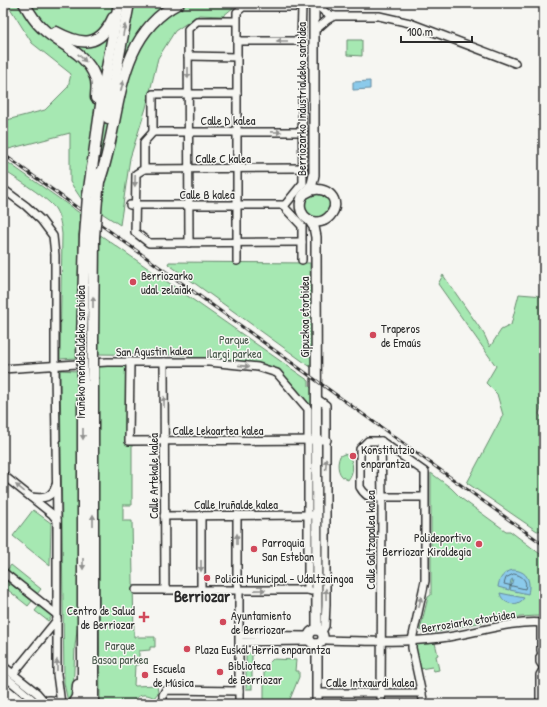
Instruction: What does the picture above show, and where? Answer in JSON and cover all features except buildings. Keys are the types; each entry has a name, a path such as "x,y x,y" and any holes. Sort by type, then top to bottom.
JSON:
{"highway":[{"path":"24,3 32,18 42,29 86,61 96,78 96,96 91,146 92,164"},
{"path":"30,3 39,18 49,28 66,37 78,41 88,41 96,39 108,28 119,3"},
{"name":"Iruñeko mendebaldeko sarbidea","path":"82,704 89,237 92,198 92,164 104,84 119,3"},
{"name":"Iruñeko mendebaldeko sarbidea","path":"92,198 100,179 113,87 129,3"},
{"path":"100,179 106,163 123,80 133,51 147,28 169,8 179,3"},
{"name":"Iruñeko mendebaldeko sarbidea","path":"88,380 93,573 93,704"},
{"path":"93,573 97,704"},
{"path":"72,704 77,697 79,644 83,615"}],"main road":[{"name":"Berriozarko Industrialdeko sarbidea","path":"316,4 318,28 317,172 319,184 325,190"},
{"name":"Berriozarko Industrialdeko sarbidea","path":"304,196 312,184 314,175 314,10 316,4"},
{"path":"315,188 325,190 332,198 334,203 332,214 324,221 314,222 305,217 301,210 304,196 315,188"},
{"name":"Gipuzkoa etorbidea","path":"310,220 314,227 316,237 316,398 312,440 321,577 317,598 317,704"},
{"name":"Gipuzkoa etorbidea","path":"316,237 320,226 324,221"}],"street":[{"path":"316,4 326,13 334,16 380,16 410,23 515,63"},
{"path":"237,41 301,41 302,7 243,7 237,12 236,21 237,261"},
{"path":"318,28 334,16"},
{"path":"188,243 188,29 197,21 236,21"},
{"path":"188,56 237,57"},
{"path":"237,94 154,94 153,132 144,142 144,169 136,174 132,205 135,232 149,243 302,242"},
{"path":"287,205 303,183 302,100"},
{"name":"Calle D kalea","path":"153,132 303,132"},
{"name":"Calle C kalea","path":"144,169 303,168"},
{"path":"3,189 26,206 41,220 53,236 55,255 57,483 56,617 57,674 60,704"},
{"path":"287,205 304,196"},
{"name":"Calle B kalea","path":"132,205 287,205"},
{"path":"287,205 301,210"},
{"path":"287,205 302,226 302,260"},
{"name":"San Agustin kalea","path":"3,369 130,362 209,362 258,367 277,373 308,409"},
{"name":"Calle Lekoartea kalea","path":"130,362 129,441 312,440"},
{"name":"Calle Artekale kalea","path":"164,362 165,590"},
{"name":"Gipuzkoa etorbidea","path":"308,590 317,515 325,476 327,440 326,405 316,398"},
{"name":"Gipuzkoa etorbidea","path":"308,409 312,440"},
{"path":"312,440 327,440"},
{"path":"424,704 412,649 412,640 425,581 425,497 424,472 381,441 368,441 360,449 360,487 368,496 377,498 425,497"},
{"name":"Calle Galtzapalea kalea","path":"381,441 381,704"},
{"path":"3,475 52,514 57,520"},
{"path":"31,497 42,498 49,496 57,483"},
{"path":"201,515 201,590"},
{"path":"237,515 237,583 239,590 240,639 239,704"},
{"name":"Calle Iruñalde kalea","path":"164,516 317,515"},
{"path":"3,572 56,617"},
{"name":"Gipuzkoa etorbidea","path":"317,637 326,626 321,577"},
{"path":"136,590 308,590 314,593 317,598"},
{"path":"13,674 56,617"},
{"path":"540,704 540,675 544,668 540,662 543,654 541,650 543,623"},
{"name":"Berroziarko etorbidea","path":"240,639 306,636 327,640 412,640 442,638 512,624 543,623"},
{"path":"3,666 37,693 41,702 53,700 60,704"},
{"path":"3,675 32,699 34,704"},
{"path":"163,704 163,694 165,691 239,691"},
{"name":"Calle Intxaurdi kalea","path":"317,693 422,693"}],"green space":[{"path":"10,3 239,3 223,16 199,15 175,31 158,58 146,108 130,158 120,225 82,200 70,182 70,133 5,150 3,149 3,121 45,110 68,87 71,74 32,43 10,8"},
{"path":"347,40 362,40 362,56 347,55"},
{"path":"3,159 81,214 79,235 77,358 60,359 62,234 56,210 47,200 3,170"},
{"path":"316,191 322,193 330,201 331,207 321,219 306,216 304,199"},
{"name":"Berriozarko udal zelaiak","path":"99,234 309,381 309,386 314,390 315,426 309,426 308,406 281,373 255,364 211,358 190,358 189,354 97,354"},
{"path":"169,262 310,263 312,368 168,264"},
{"path":"443,275 484,334 490,347 501,330 511,325 519,294 544,296 544,397 539,414 544,421 544,530 537,531 467,483 503,415 497,394 486,383 496,366 438,284"},
{"name":"Parque Basoa parkea","path":"97,366 124,366 127,369 126,443 127,445 132,445 132,505 123,505 123,521 132,521 134,637 155,637 155,647 150,647 150,650 139,651 139,665 135,665 134,685 157,685 158,693 154,698 147,695 141,695 135,698 131,704 100,704"},
{"path":"60,370 78,371 78,623 75,646 73,694 71,700 68,702 64,683"},
{"path":"344,454 349,456 352,462 352,471 348,480 342,476 338,467 340,456"},
{"name":"Polideportivo Berriozar Kiroldegia","path":"431,473 451,488 462,499 506,531 510,531 544,557 544,616 496,620 434,632 423,632 420,630 428,597 431,595"},
{"path":"33,510 51,523 50,566 13,536"},
{"path":"11,565 41,589 37,594 7,570"},
{"path":"3,578 32,601 28,606 3,586"},
{"path":"39,606 52,616 48,621 35,611"},
{"path":"417,643 435,643 438,655 436,656 439,670 434,671 432,667 420,669 415,646"},
{"path":"246,653 252,653 252,689 246,689"},
{"path":"273,659 296,660 295,671 299,671 299,677 288,704 264,704 264,668"}],"water":[{"path":"370,81 370,89 353,90 353,82"},
{"path":"513,570 522,572 529,581 528,594 510,590 513,579 511,580 509,590 498,587 502,576"},
{"path":"500,593 524,598 518,603 514,604 504,600"}],"railway":[{"path":"3,154 544,545"}],"place":[{"name":"Berriozarko udal zelaiak","path":"133,282"},
{"name":"Traperos de Emaús","path":"373,335"},
{"name":"Konstitutzio enparantza","path":"353,456"},
{"name":"Polideportivo Berriozar Kiroldegia","path":"479,544"},
{"name":"Parroquia San Esteban","path":"254,549"},
{"name":"Policia Municipal - Udaltzaingoa","path":"207,578"},
{"name":"Centro de Salud de Berriozar","path":"144,617"},
{"name":"Ayuntamiento de Berriozar","path":"223,622"},
{"name":"Plaza Euskal Herria enparantza","path":"187,649"},
{"name":"Biblioteca de Berriozar","path":"220,672"},
{"name":"Escuela de Música","path":"145,675"}],"district":[{"name":"Berriozar","path":"202,596"}],"park label":[{"name":"Parque Ilargi parkea","path":"234,346"}]}
